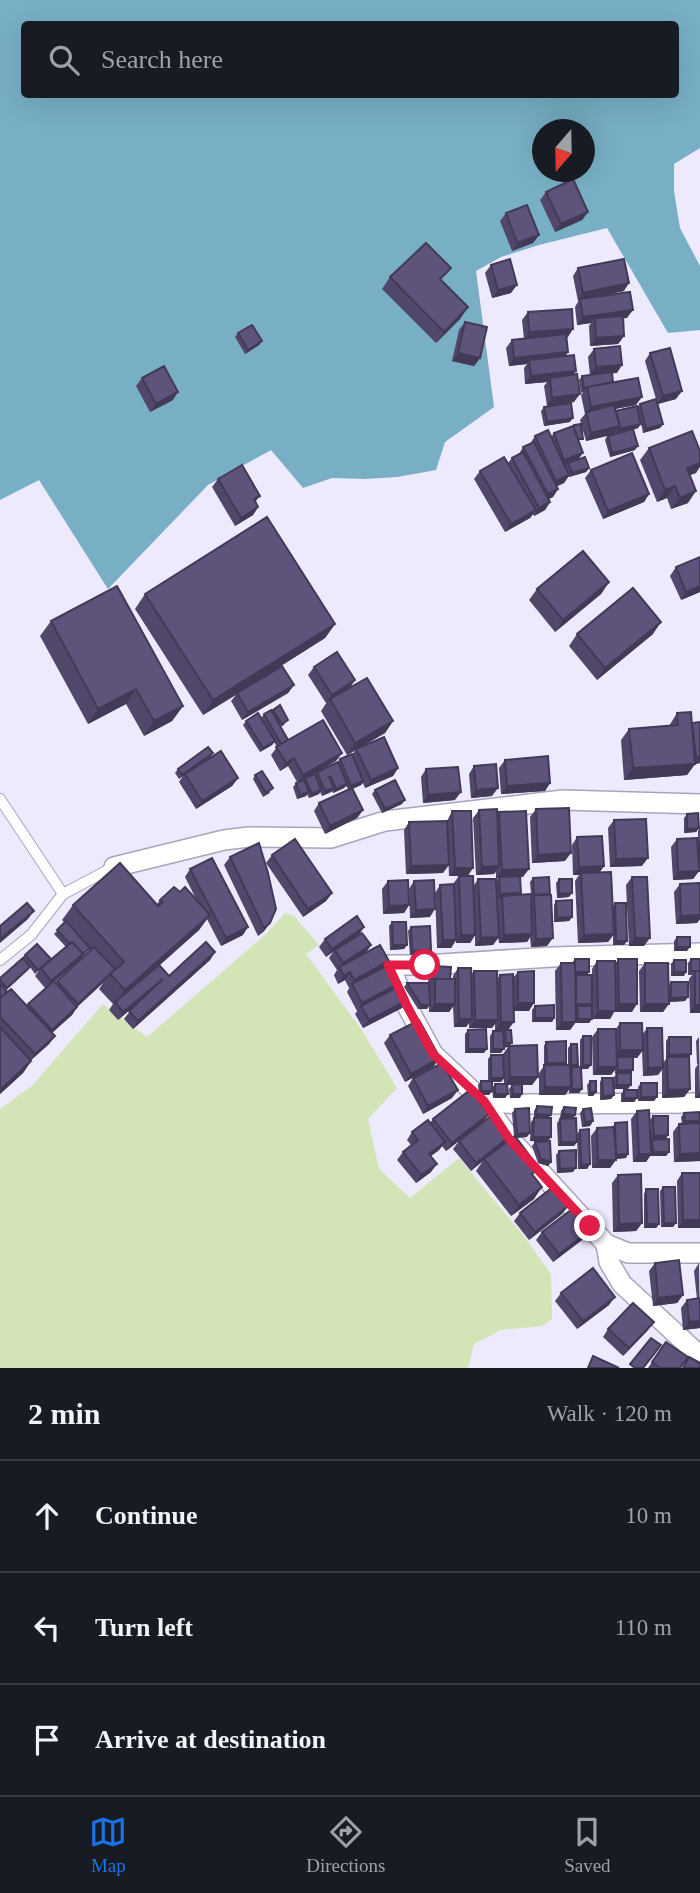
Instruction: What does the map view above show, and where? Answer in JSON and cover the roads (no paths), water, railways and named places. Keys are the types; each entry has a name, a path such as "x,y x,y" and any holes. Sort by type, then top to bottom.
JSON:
{"street":[{"path":"114,867 224,840 249,837 331,838 385,821 563,800 700,804"},
{"path":"700,953 388,965 433,1054 484,1101 510,1140 607,1244 628,1253 700,1253"},
{"path":"484,1101 524,1104 700,1103"},
{"path":"607,1244 609,1262 622,1284 700,1356"}],"lane":[{"path":"0,799 63,894"},
{"path":"0,960 31,934 63,894 114,867"}],"water":[{"path":"0,0 700,0 700,148 674,164 674,191 680,228 700,266 700,330 668,333 607,228 501,257 476,271 494,407 445,442 436,470 397,477 332,478 303,488 271,450 208,485 108,589 39,480 0,500"}]}
